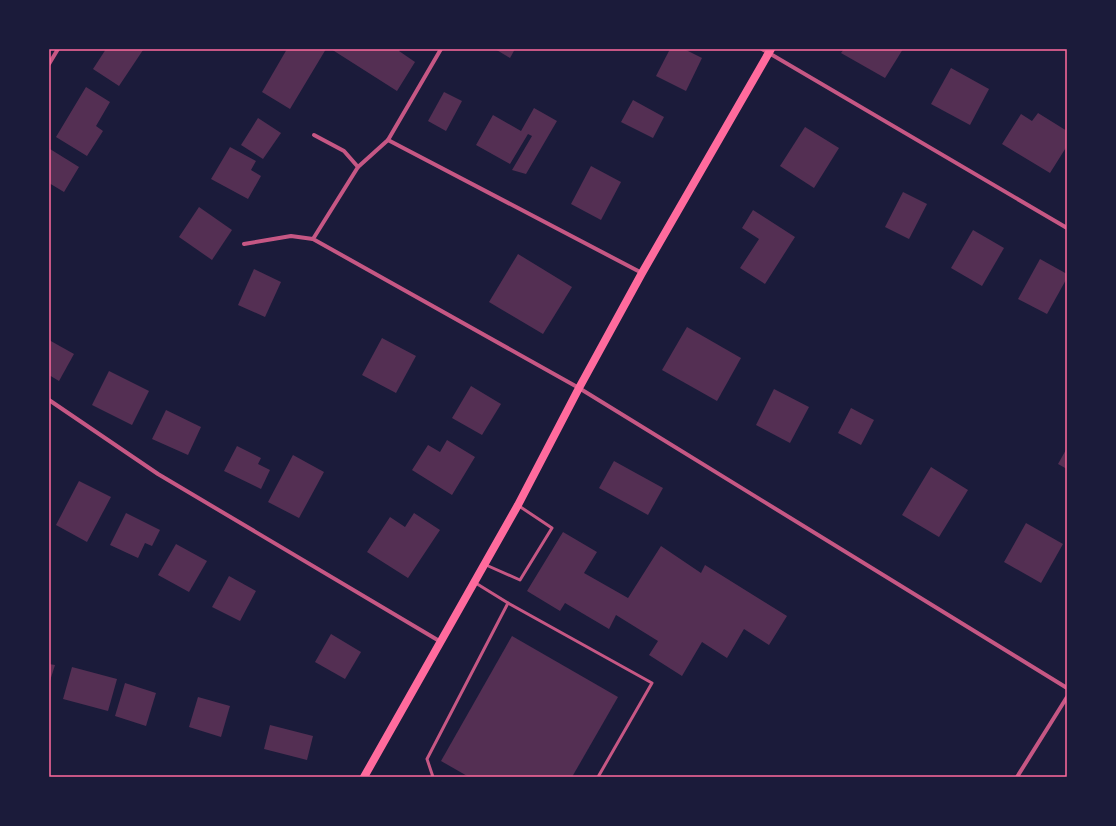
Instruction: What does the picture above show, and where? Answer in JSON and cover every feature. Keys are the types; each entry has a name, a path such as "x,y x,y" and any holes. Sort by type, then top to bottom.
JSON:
{"main road":[{"path":"364,777 518,505 579,388 767,50"}],"street":[{"path":"49,64 58,49"},
{"path":"313,239 358,167 388,140 440,49"},
{"path":"767,50 1067,228"},
{"path":"314,135 344,151 358,167"},
{"path":"388,140 642,273"},
{"path":"244,244 291,236 313,239 579,388 1067,688"},
{"path":"49,400 158,474 441,642"},
{"path":"1017,777 1067,697"}],"lane":[{"path":"484,564 520,580 552,528 518,505"},
{"path":"474,582 508,603 652,683 598,777"},
{"path":"433,777 427,759 508,603"}],"building":[{"path":"106,49 143,50 119,86 93,69"},
{"path":"287,49 326,49 290,109 262,92"},
{"path":"331,49 400,49 399,51 415,62 397,91"},
{"path":"495,49 515,49 510,58"},
{"path":"670,49 684,49 702,58 686,91 656,76"},
{"path":"844,49 903,49 885,78 841,53"},
{"path":"951,68 989,89 970,125 931,104"},
{"path":"86,87 110,102 96,126 103,131 87,156 56,137"},
{"path":"444,92 462,101 446,131 428,121"},
{"path":"633,100 664,117 653,138 621,122"},
{"path":"534,108 557,121 526,174 512,170 532,136 528,134 510,164 476,145 493,115 521,131"},
{"path":"1038,113 1067,131 1067,146 1050,173 1002,144 1021,114 1032,121"},
{"path":"258,118 281,133 263,159 241,145"},
{"path":"805,127 839,148 814,188 780,166"},
{"path":"230,147 256,161 251,170 261,176 248,199 211,179"},
{"path":"50,149 79,167 64,192 49,183"},
{"path":"591,166 621,182 601,220 571,204"},
{"path":"903,192 927,204 909,239 885,227"},
{"path":"199,207 232,230 212,260 179,237"},
{"path":"753,210 795,237 765,284 740,268 759,239 742,228"},
{"path":"973,230 1004,248 982,286 951,268"},
{"path":"518,254 572,287 543,334 489,302"},
{"path":"1040,259 1067,274 1067,278 1047,314 1018,299"},
{"path":"254,269 281,282 265,317 238,305"},
{"path":"687,327 741,358 717,401 662,370"},
{"path":"382,338 416,356 396,393 362,375"},
{"path":"49,340 74,354 59,381 49,375"},
{"path":"109,371 149,391 132,425 92,405"},
{"path":"471,386 501,404 482,435 452,418"},
{"path":"774,389 809,407 790,443 756,425"},
{"path":"851,408 874,420 861,445 838,433"},
{"path":"166,410 201,427 188,455 152,439"},
{"path":"447,440 475,457 452,495 412,470 428,445 440,452"},
{"path":"237,446 261,458 258,464 270,470 261,489 224,471"},
{"path":"1067,448 1067,469 1058,464"},
{"path":"293,455 324,472 299,518 268,502"},
{"path":"614,461 663,488 648,515 599,488"},
{"path":"931,467 968,490 939,537 902,515"},
{"path":"79,481 111,497 87,542 56,525"},
{"path":"126,513 160,530 152,546 145,543 138,558 110,545"},
{"path":"414,513 440,530 408,578 367,552 390,517 405,527"},
{"path":"1026,523 1063,544 1041,583 1004,562"},
{"path":"563,532 597,552 584,573 628,598 661,546 701,573 705,565 787,616 769,645 744,629 727,658 702,642 682,676 649,655 658,641 616,615 609,629 565,603 560,611 527,591"},
{"path":"176,544 207,561 189,592 158,575"},
{"path":"229,576 256,591 240,621 212,607"},
{"path":"331,634 361,652 345,679 315,662"},
{"path":"512,636 618,697 572,777 469,777 441,761"},
{"path":"49,664 55,665 49,684"},
{"path":"72,667 117,679 108,711 63,699"},
{"path":"125,683 156,693 146,726 115,716"},
{"path":"198,697 230,706 221,737 189,727"},
{"path":"270,725 313,736 307,760 264,749"}]}
